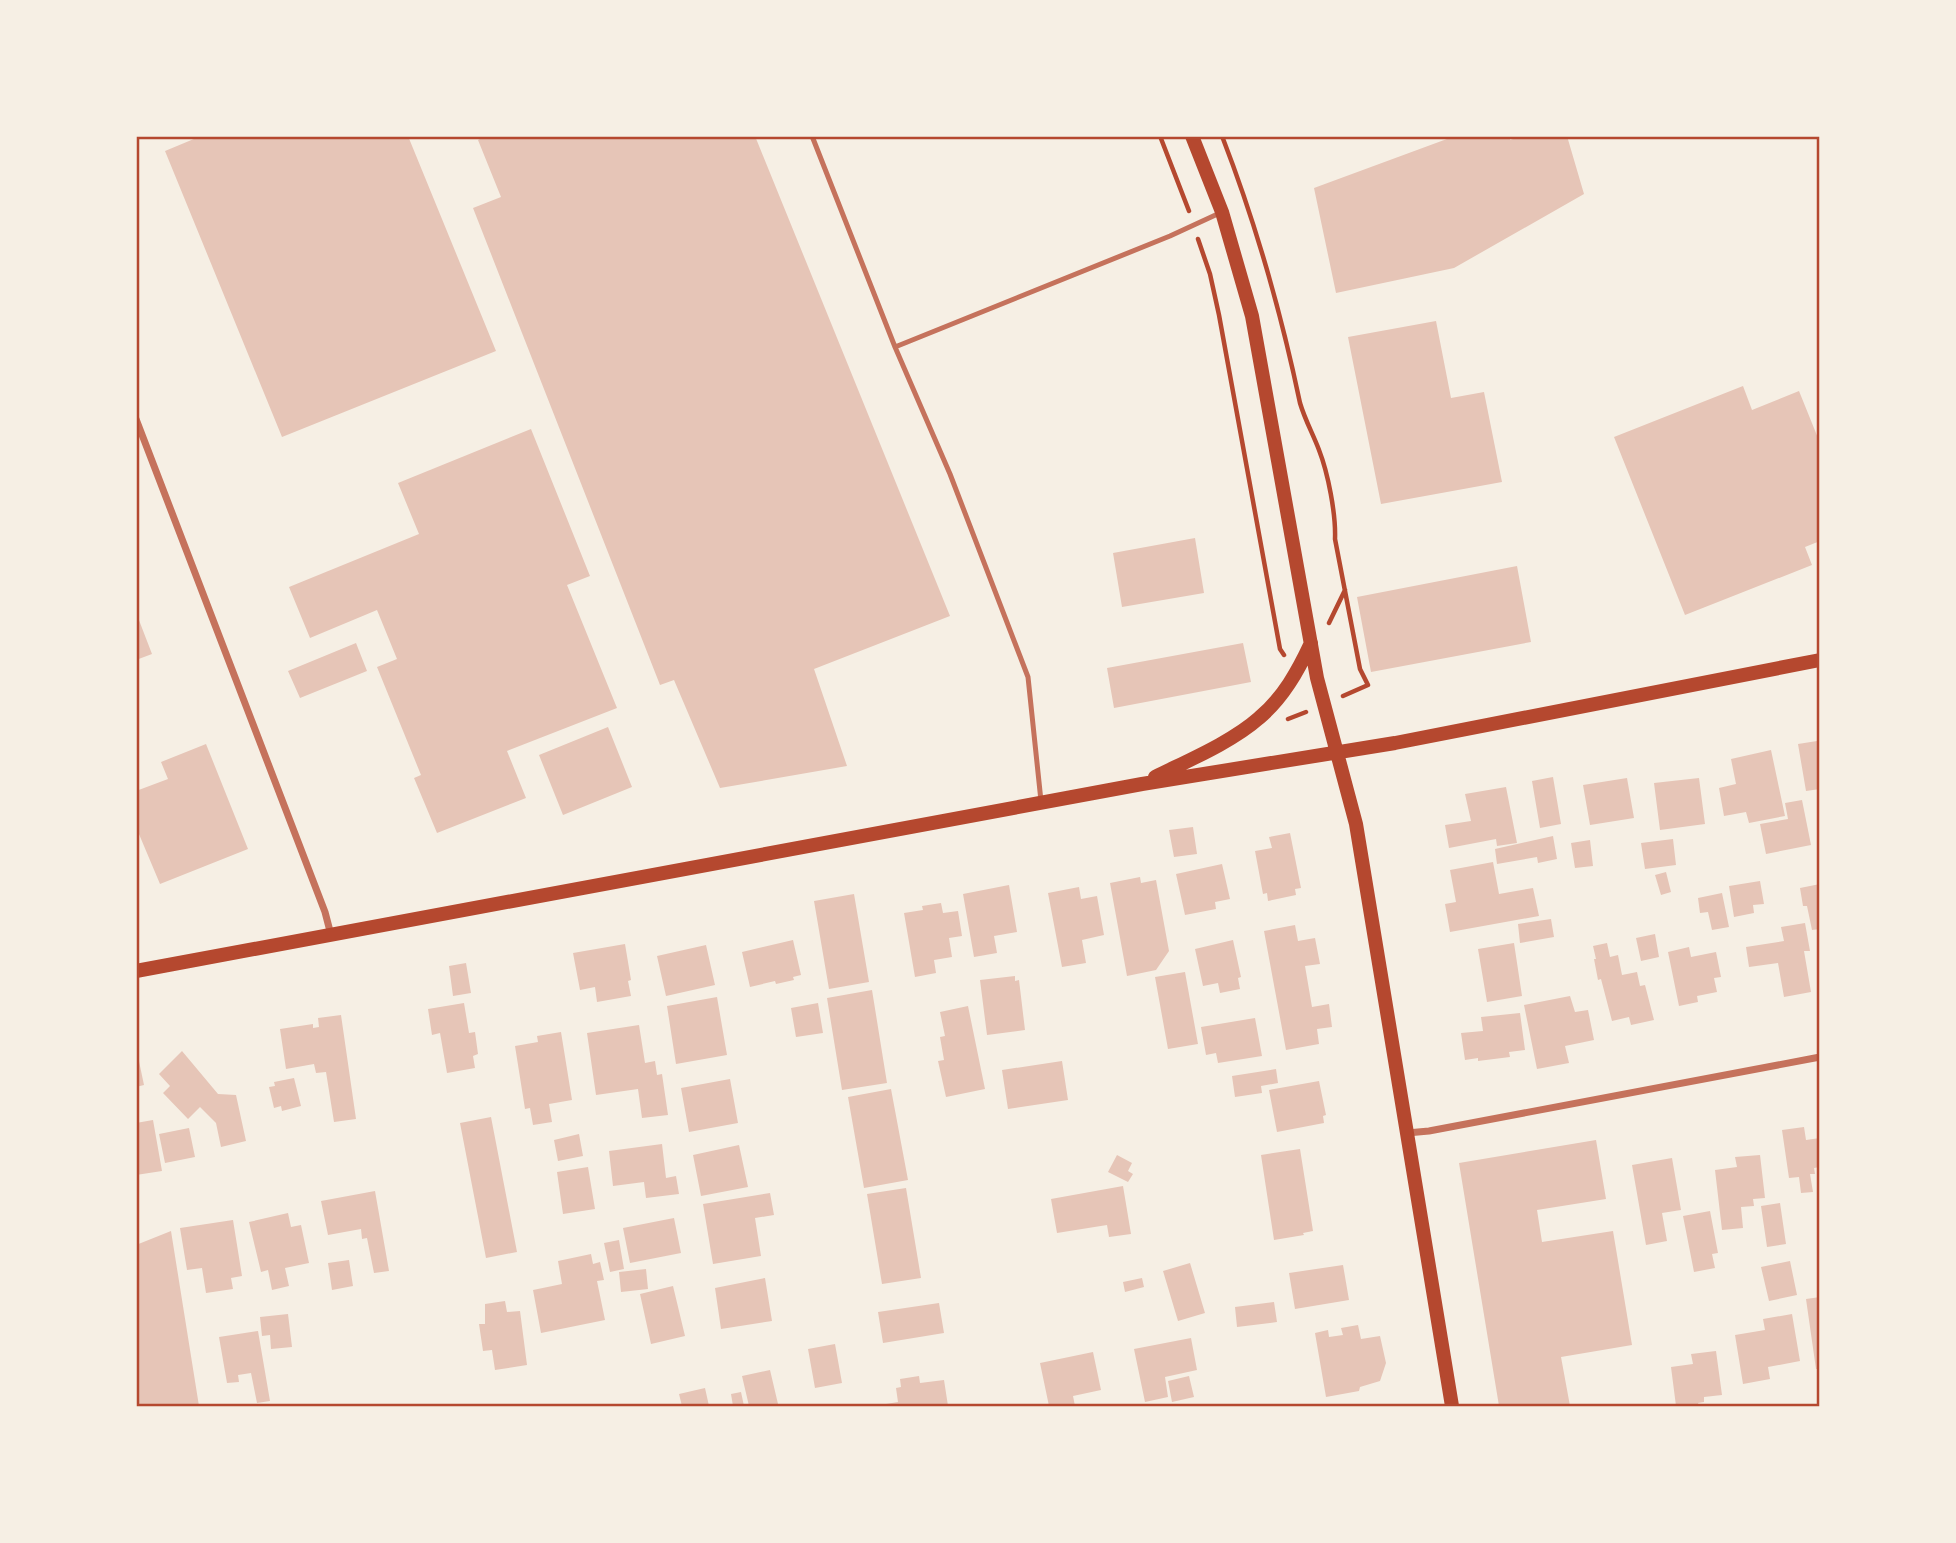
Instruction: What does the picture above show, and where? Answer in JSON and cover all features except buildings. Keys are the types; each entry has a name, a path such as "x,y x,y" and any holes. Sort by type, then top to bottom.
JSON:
{"main road":[{"path":"1192,136 1222,212 1252,316 1320,690 1356,824 1452,1406"},
{"path":"1142,784 1212,748 1258,719 1295,676 1311,643"},
{"path":"136,971 1041,802 1338,752 1819,660"}],"street":[{"path":"136,419 320,899 331,935"},
{"path":"1407,1133 1819,1056"}],"lane":[{"path":"812,136 895,347 950,474 1028,677 1041,802"},
{"path":"895,347 1222,212"}],"path":[{"path":"1160,136 1210,274 1280,649 1286,659"},
{"path":"1222,136 1257,230 1270,274 1304,419 1320,450 1360,669 1368,685 1364,687"},
{"path":"1339,602 1345,590"}]}
